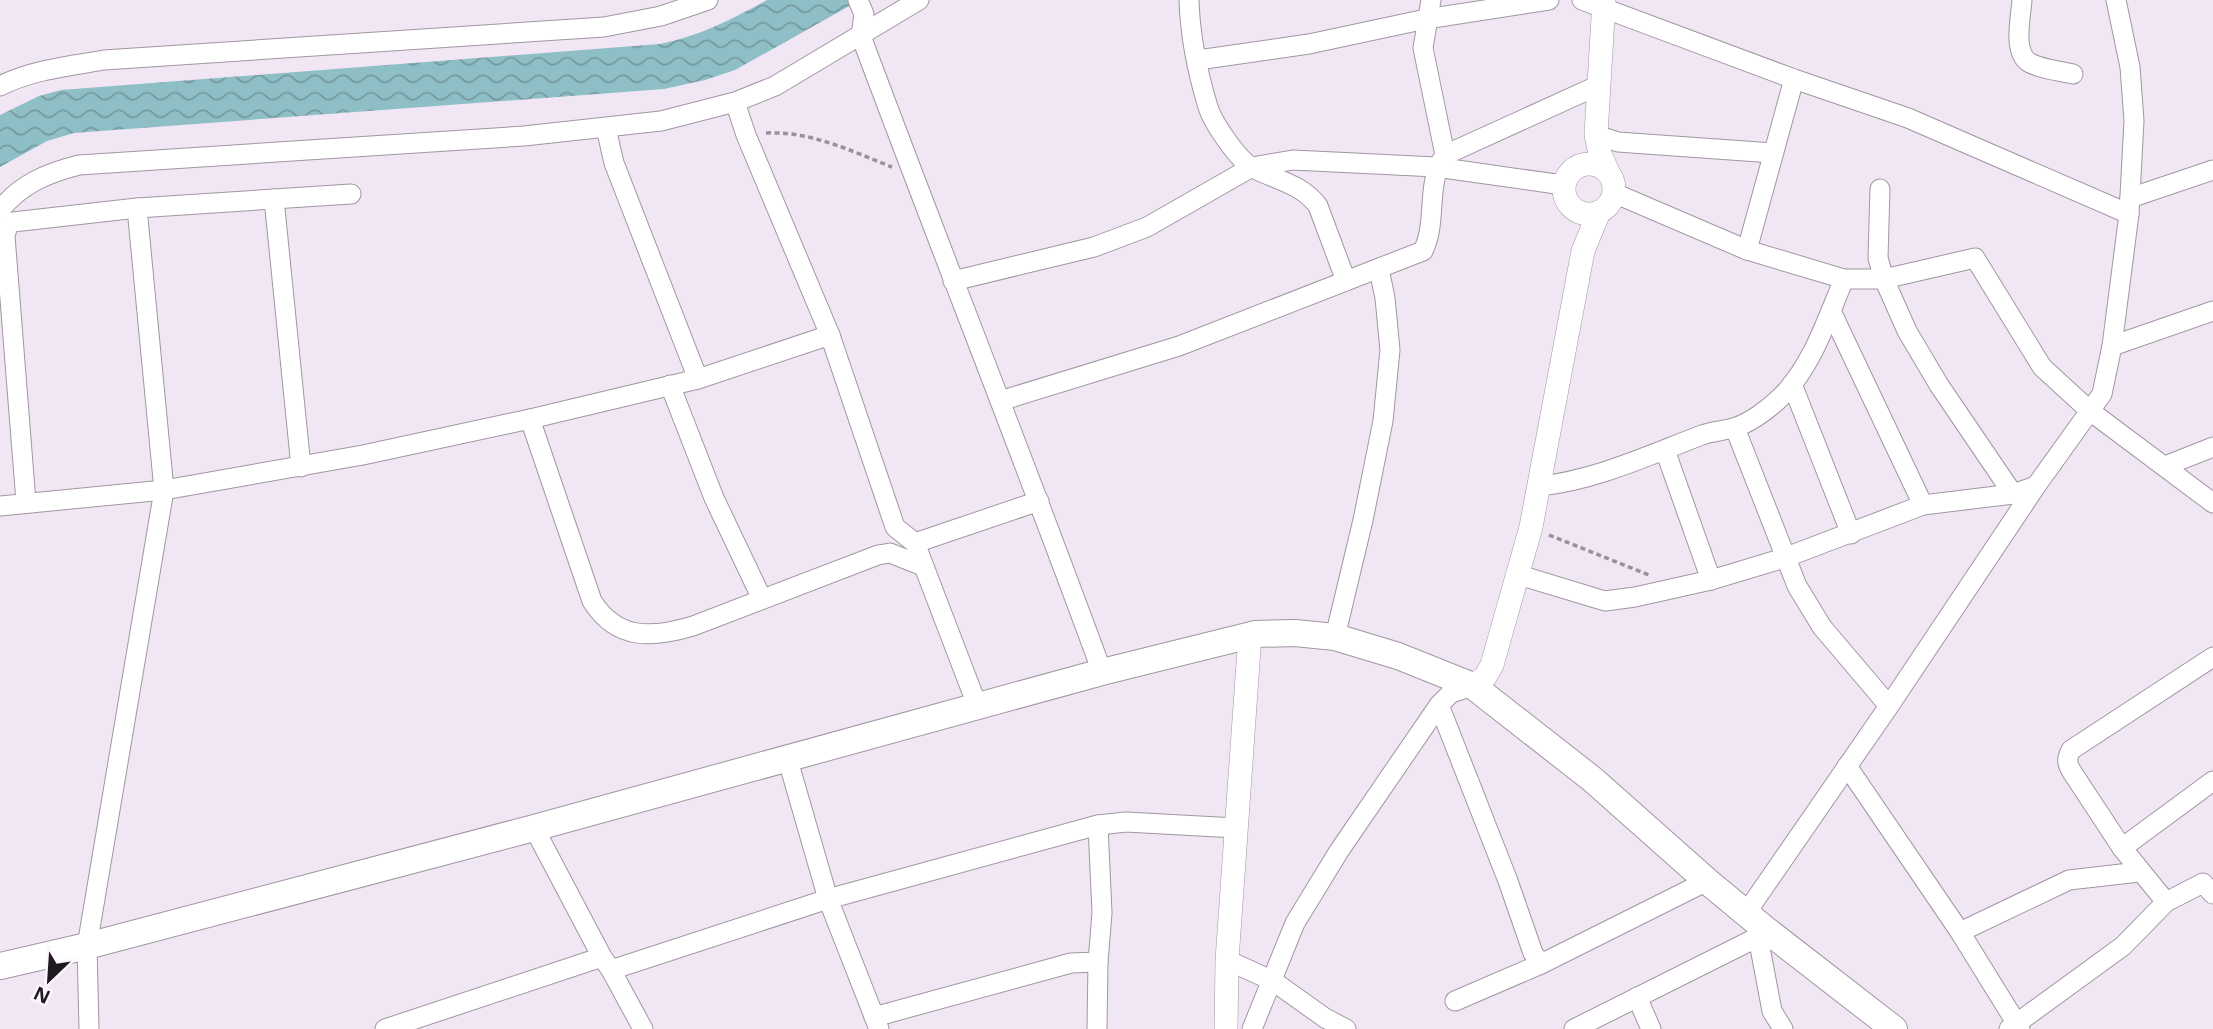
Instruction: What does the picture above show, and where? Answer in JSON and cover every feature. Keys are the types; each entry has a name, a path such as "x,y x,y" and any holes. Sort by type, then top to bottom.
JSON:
{"main road":[{"path":"0,966 87,946 534,828 1102,672 1250,635 1295,633 1335,637 1398,656 1473,685 1592,779 1756,926 1894,1029"}],"street":[{"path":"0,86 12,80 55,69 104,60 604,27 661,16 708,0"},
{"path":"0,210 34,180 79,165 330,150 606,128 661,121 735,102 775,86 919,0"},
{"path":"1189,0 1190,24 1212,116 1242,159 1252,167 1300,188 1311,197 1318,206 1346,281"},
{"path":"1198,60 1308,44 1429,9 1549,0"},
{"path":"1582,0 1604,5 1794,79 1908,118 2129,206 2213,170"},
{"path":"2022,0 2019,40 2022,54 2028,62 2073,74"},
{"path":"1574,1029 1637,997 1756,926 1847,766 2036,486 2102,394 2112,345 2129,206 2134,121 2130,67 2116,0"},
{"path":"860,3 864,14 861,36 1102,672"},
{"path":"1596,135 1569,176 1565,199 1574,210 1582,214 1599,212 1606,208 1611,182 1596,135 1604,5"},
{"path":"1000,401 1179,346 1423,251 1429,239 1440,161 1423,48 1429,9"},
{"path":"1746,250 1794,79"},
{"path":"1440,161 1599,85"},
{"path":"735,102 746,135 830,335 895,527 915,543 977,705"},
{"path":"606,128 614,163 698,379"},
{"path":"1596,135 1618,142 1773,153"},
{"path":"953,281 1094,247 1147,227 1252,167 1293,160 1440,161 1569,176"},
{"path":"1569,176 1581,164 1596,164 1611,182 1746,250 1844,279 1884,279 1975,258 2042,367 2091,411 2213,503"},
{"path":"1880,189 1878,258 1884,279 1907,331 1939,385 2013,494"},
{"path":"26,502 5,236 6,229 13,222 137,208 351,194"},
{"path":"274,199 301,467"},
{"path":"89,1029 87,946 164,490 137,208"},
{"path":"1574,210 1583,251"},
{"path":"1252,1029 1295,923 1339,851 1439,705 1451,693 1473,685 1485,677 1492,665 1531,527 1583,251 1599,212"},
{"path":"1335,637 1383,421 1390,350 1379,269"},
{"path":"1539,486 1574,480 1704,434 1735,428 1765,410 1792,384 1810,358 1844,279"},
{"path":"1830,311 1923,505"},
{"path":"2112,345 2213,311"},
{"path":"0,506 164,490 301,467 530,419 698,379 830,335"},
{"path":"1792,384 1851,534"},
{"path":"670,385 714,498 762,599"},
{"path":"530,419 592,601 608,621 623,631 671,633 878,555 890,553 923,566"},
{"path":"1735,428 1797,586 1822,627 1889,706"},
{"path":"2165,466 2213,447"},
{"path":"1665,450 1711,580"},
{"path":"1519,575 1605,601 1680,588 1784,558 1923,505 2013,494 2036,486"},
{"path":"915,543 1039,501"},
{"path":"1226,1029 1227,960 1250,635"},
{"path":"2166,902 2122,848 2072,772 2067,757 2071,750 2213,657"},
{"path":"1439,705 1508,881 1533,953 1541,964"},
{"path":"787,757 828,899 876,1023 1071,963 1098,962"},
{"path":"1847,766 1960,932 2015,1027 2123,946 2166,902 2211,887"},
{"path":"2122,848 2213,781"},
{"path":"385,1029 828,899 1098,825 1126,822 1236,828"},
{"path":"1097,1029 1102,913 1098,825"},
{"path":"534,828 643,1029"},
{"path":"1960,932 2069,880 2139,872"},
{"path":"1455,1002 1541,964 1707,881"},
{"path":"1756,926 1772,1011 1783,1029"},
{"path":"1227,960 1273,981 1325,1018 1346,1029"},
{"path":"1637,997 1651,1029"}],"path":[{"path":"746,135 781,132 805,136 828,142 914,176"},
{"path":"1531,527 1680,588"}],"water":[{"path":"767,0 860,0 735,70 664,89 74,133 47,141 0,167 0,115 39,96 61,90 660,44 702,32"}]}
